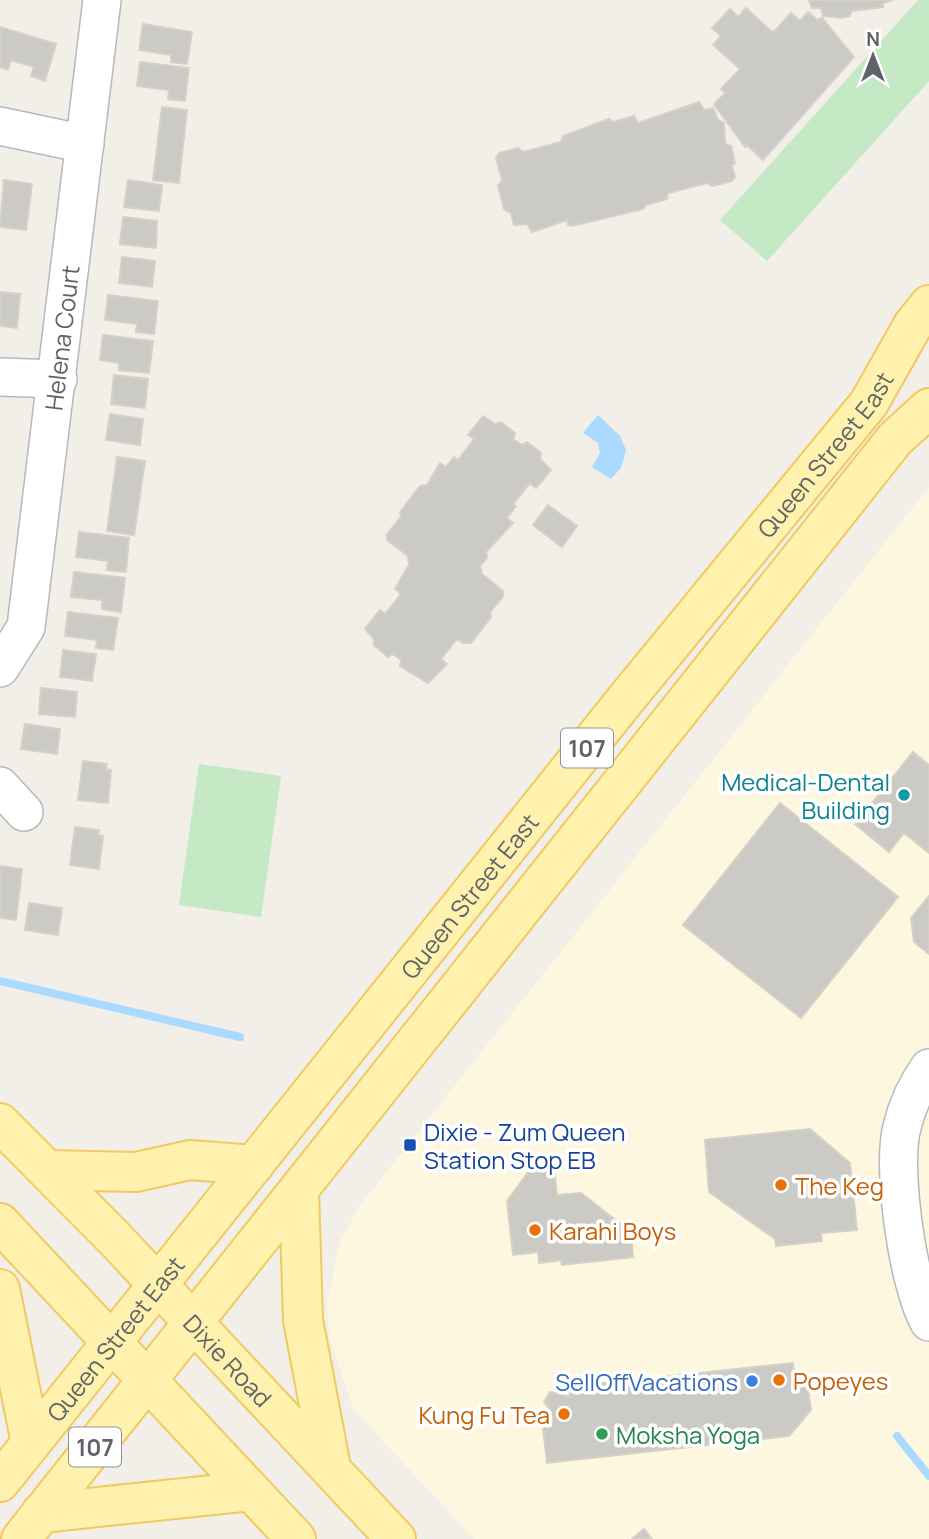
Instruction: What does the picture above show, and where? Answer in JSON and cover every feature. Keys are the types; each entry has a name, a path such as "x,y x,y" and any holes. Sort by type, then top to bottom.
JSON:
{"main road":[{"name":"Queen Street East","path":"0,1482 626,699 869,403 913,325 929,306"},
{"name":"Queen Street East","path":"31,1526 895,439 929,408"},
{"name":"Dixie Road","path":"0,1123 158,1284 396,1539"},
{"path":"49,1170 136,1171 190,1160 254,1165"},
{"path":"299,1191 303,1320 331,1468"},
{"path":"0,1223 296,1539"},
{"path":"0,1289 31,1443"},
{"path":"31,1526 251,1491"}],"street":[{"name":"Helena Court","path":"0,668 26,626 102,0"},
{"path":"0,125 85,144"},
{"path":"0,377 58,379"},
{"path":"929,1068 902,1126 899,1154 912,1278 920,1307 929,1322"}],"shaded area":[{"path":"929,487 929,1539 474,1539 358,1414 352,1404 330,1340 327,1307 339,1244 361,1204"}],"green space":[{"path":"918,0 929,0 929,81 767,261 720,220"},
{"path":"199,764 281,776 261,917 179,905"}],"water":[{"path":"598,415 620,436 626,450 621,468 611,479 592,467 600,453 598,443 583,433"}],"building":[{"path":"809,0 893,0 883,3 883,7 852,11 850,16 842,18 823,16 821,8 812,8"},
{"path":"746,8 773,33 791,13 800,21 808,12 817,20 822,18 854,57 763,160 747,145 745,147 714,104 725,93 721,89 740,69 713,45 721,36 712,28 730,9 738,17"},
{"path":"143,24 192,32 187,64 171,62 171,55 139,50"},
{"path":"0,27 56,44 45,81 31,76 34,67 11,60 8,70 0,67"},
{"path":"140,62 189,68 185,101 168,99 169,90 137,86"},
{"path":"699,102 704,110 713,108 718,120 724,123 725,144 731,146 735,163 732,166 735,177 732,181 712,186 707,183 668,193 667,199 646,205 643,209 572,226 568,225 567,220 532,232 527,224 514,225 511,213 504,209 498,186 502,180 496,158 499,153 518,148 523,152 561,142 563,136 609,119 613,122 634,116 638,123"},
{"path":"162,107 187,110 179,183 153,180"},
{"path":"4,180 32,184 26,230 0,227"},
{"path":"128,180 162,185 159,211 124,207"},
{"path":"123,217 157,221 156,248 120,244"},
{"path":"122,257 155,261 152,287 119,283"},
{"path":"0,292 20,294 17,328 0,326"},
{"path":"108,295 158,301 154,334 136,332 137,324 105,320"},
{"path":"103,335 153,341 149,373 119,370 119,363 100,360"},
{"path":"114,375 148,379 145,408 111,404"},
{"path":"110,414 143,419 140,445 106,440"},
{"path":"483,416 495,424 501,422 515,433 513,439 522,445 527,442 541,453 540,459 551,470 536,488 530,483 513,504 516,506 507,518 513,523 486,552 487,558 480,566 482,574 503,591 503,597 490,612 491,617 471,643 463,643 457,639 441,659 447,664 428,683 400,666 401,660 393,654 388,657 374,645 374,639 365,629 380,610 385,614 401,594 395,589 409,565 408,556 387,540 387,534 420,486 427,485 440,463 446,467 454,457 458,460 474,439 468,435"},
{"path":"117,457 145,461 134,535 107,531"},
{"path":"548,505 577,526 562,547 533,525"},
{"path":"79,532 129,538 126,572 107,570 108,561 76,557"},
{"path":"74,572 125,578 121,612 102,609 102,600 71,597"},
{"path":"68,612 118,618 113,650 96,648 97,640 65,636"},
{"path":"63,650 96,654 92,681 60,677"},
{"path":"41,688 77,692 75,717 39,714"},
{"path":"25,724 60,729 57,754 21,749"},
{"name":"Medical-Dental Building","path":"913,752 929,765 929,853 904,833 889,852 855,824"},
{"path":"83,761 107,764 106,769 111,770 108,803 78,800"},
{"path":"780,803 898,897 801,1018 683,925"},
{"path":"75,827 99,830 98,835 103,836 99,869 70,865"},
{"path":"0,866 22,869 16,920 0,918"},
{"path":"929,896 929,954 914,942 911,918"},
{"path":"29,903 62,908 58,935 25,930"},
{"name":"The Keg","path":"810,1129 850,1163 857,1230 821,1233 822,1241 776,1246 775,1239 709,1192 705,1140"},
{"path":"554,1168 557,1195 581,1193 631,1232 633,1257 562,1265 561,1260 539,1263 538,1252 513,1255 507,1201 529,1171"},
{"path":"793,1363 794,1375 806,1374 811,1410 789,1436 547,1463 542,1419 552,1418 551,1411 544,1402 550,1392 570,1397 569,1387"},
{"path":"644,1529 652,1539 632,1539"}],"waterway":[{"path":"0,981 240,1037"},
{"path":"897,1436 929,1476"}],"place":[{"name":"Medical-Dental Building","path":"904,795"},
{"name":"Dixie - Zum Queen Station Stop EB","path":"410,1145"},
{"name":"The Keg","path":"781,1185"},
{"name":"Karahi Boys","path":"535,1230"},
{"name":"Popeyes","path":"779,1380"},
{"name":"SellOffVacations","path":"752,1381"},
{"name":"Kung Fu Tea","path":"564,1414"},
{"name":"Moksha Yoga","path":"602,1434"}]}
